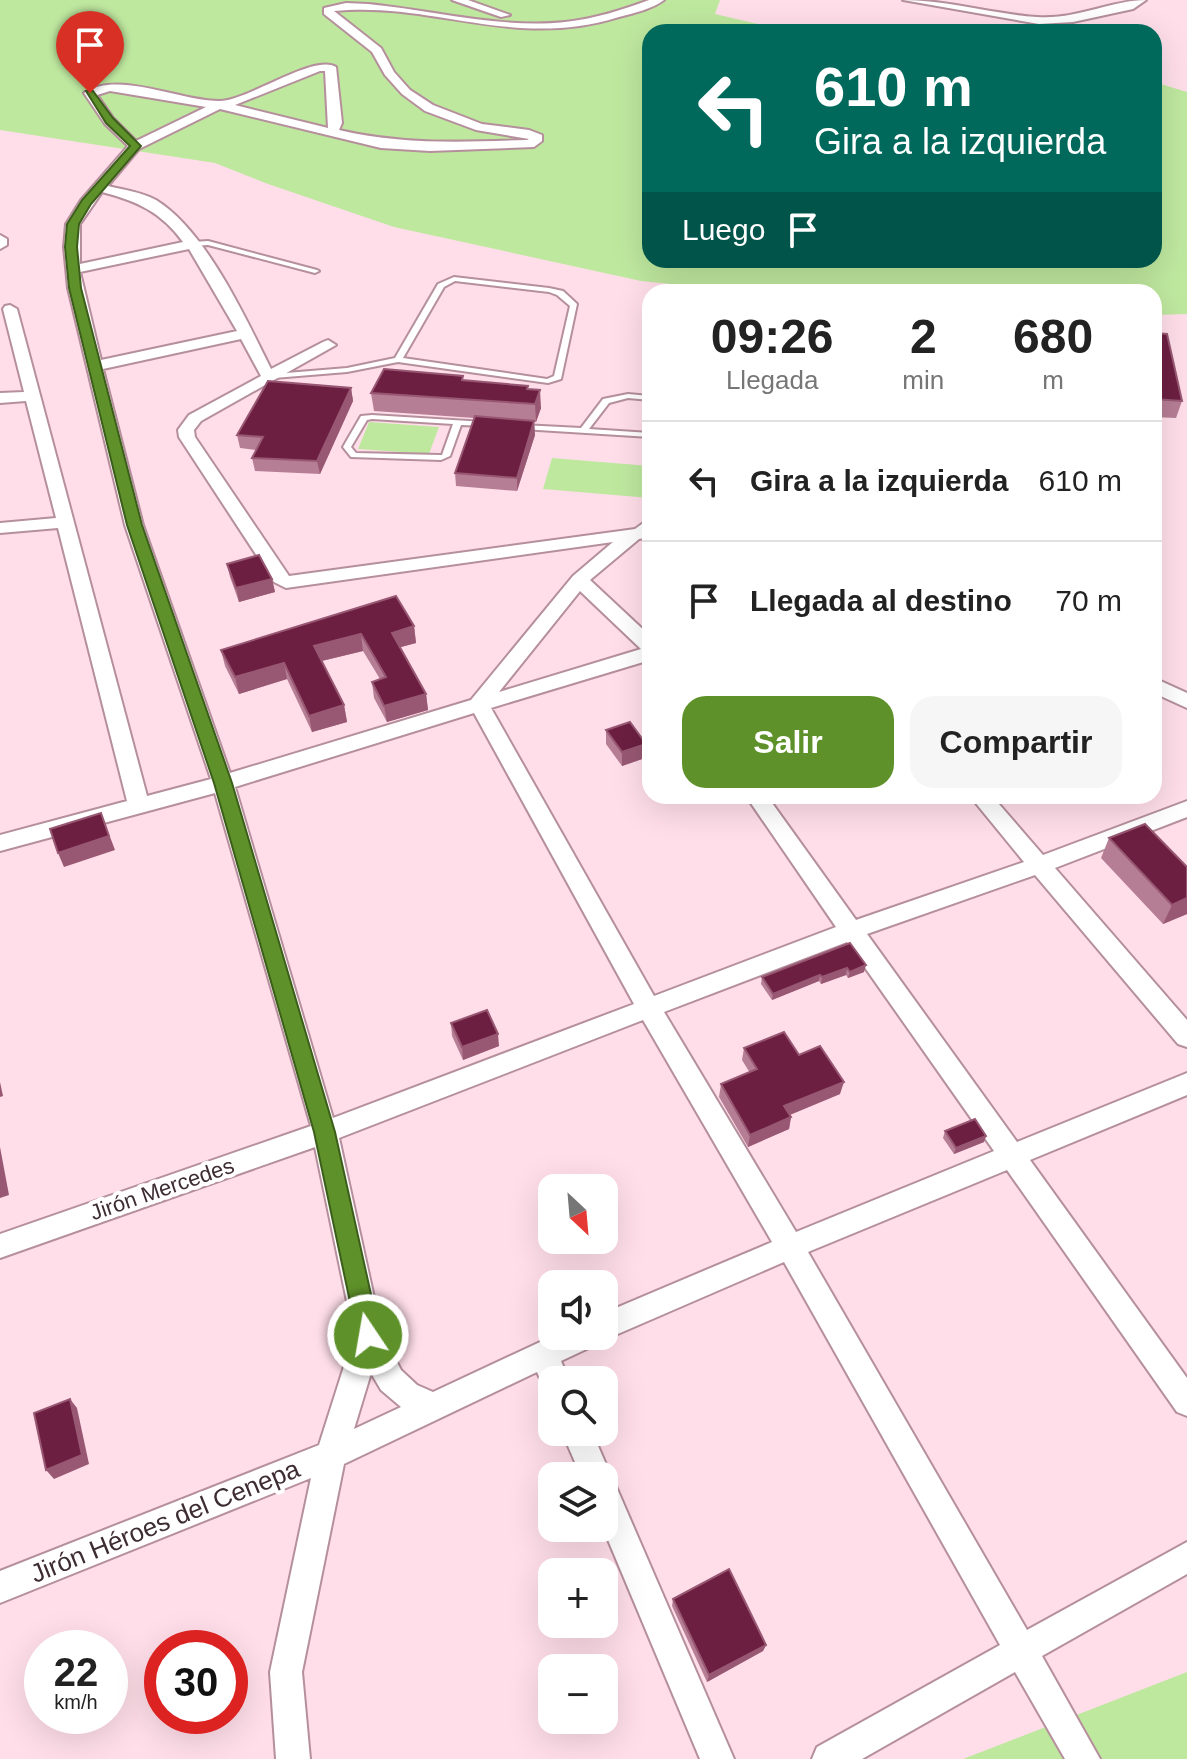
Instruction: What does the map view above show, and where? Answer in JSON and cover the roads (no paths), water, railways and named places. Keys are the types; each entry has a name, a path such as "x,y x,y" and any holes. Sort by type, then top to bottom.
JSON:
{"street":[{"path":"457,0 512,17 579,26"},
{"path":"135,146 109,121 90,93 110,87 219,105 246,105 333,131 403,147 530,144 538,138 480,127 429,108 406,92 389,73 377,50 328,12 338,2 395,4 495,24 579,26 659,0"},
{"path":"908,0 1057,22 1133,6 1141,0"},
{"path":"340,19 395,4"},
{"path":"246,105 318,68 330,67 336,123 333,131"},
{"path":"219,105 135,146 86,203 73,224 71,247 75,288 134,525 223,783 325,1132 368,1335 389,1381 412,1400 433,1406"},
{"path":"101,188 156,206 193,244 265,372 274,376"},
{"path":"74,269 193,244"},
{"path":"10,309 139,805"},
{"path":"94,366 246,334"},
{"path":"328,345 195,418 186,430 187,437 221,489 280,578 286,582 642,533"},
{"path":"0,398 34,396"},
{"path":"0,528 64,522"},
{"path":"479,704 579,580 642,533"},
{"path":"579,580 642,639"},
{"path":"0,843 223,783 642,655"},
{"path":"1162,689 1187,701"},
{"path":"479,704 648,1007 790,1247 1083,1759"},
{"path":"762,804 1187,1402"},
{"path":"987,804 1187,1037"},
{"name":"Jirón Mercedes","path":"0,1246 325,1132 850,931 1187,809"},
{"path":"618,1321 1187,1084"},
{"path":"293,1759 286,1672 331,1455 368,1335"},
{"name":"Jirón Héroes del Cenepa","path":"0,1587 331,1455 550,1350"},
{"path":"543,1353 549,1366"},
{"path":"618,1528 717,1759"},
{"path":"829,1759 1187,1557"}],"lane":[{"path":"193,244 208,243 315,271"},
{"path":"274,376 347,370 398,360 548,381 558,377 574,306 560,293 549,290 454,279 441,286 398,360"},
{"path":"584,430 606,401 628,396 642,397"},
{"path":"458,422 446,456 441,458 354,455 347,447 364,418 458,422 489,424"},
{"path":"505,425 642,434"}]}
